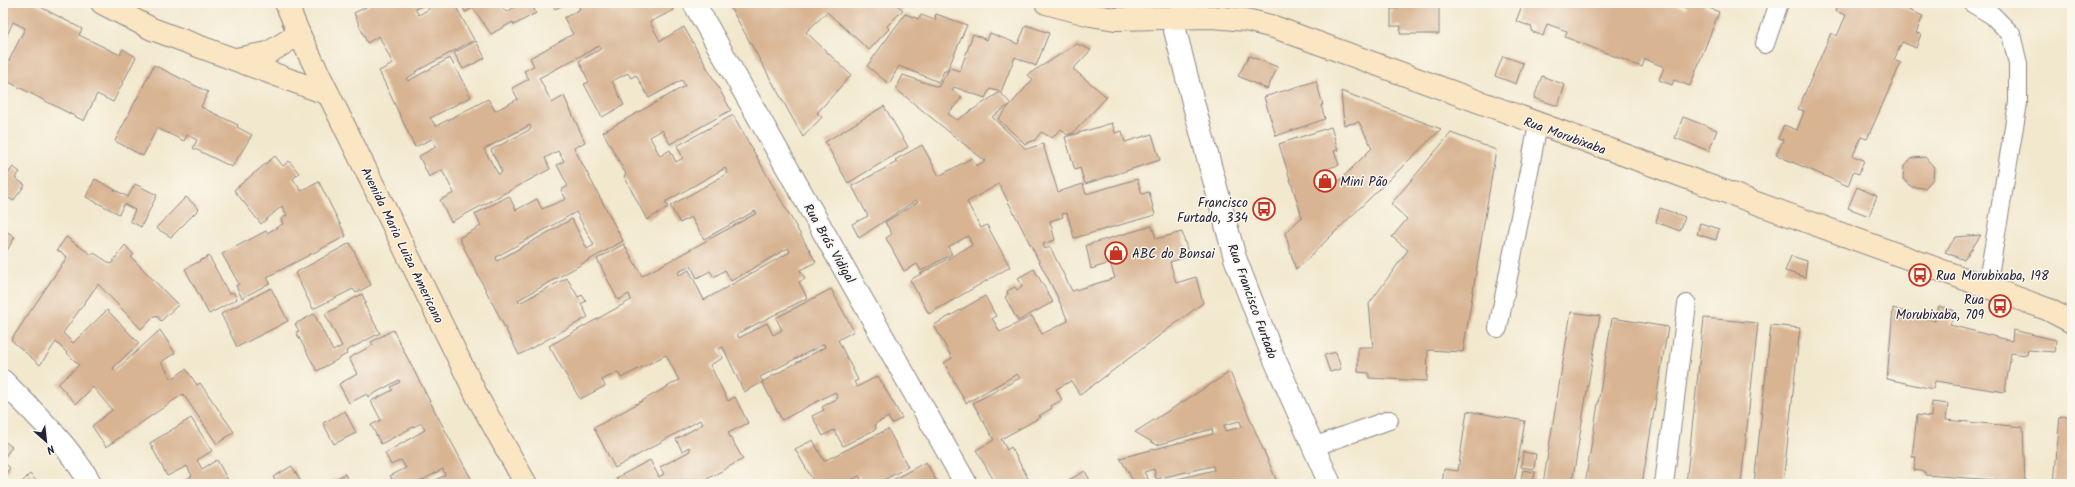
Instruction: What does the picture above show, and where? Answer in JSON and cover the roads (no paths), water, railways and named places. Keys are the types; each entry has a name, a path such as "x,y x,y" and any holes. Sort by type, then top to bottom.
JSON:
{"street":[{"path":"102,3 152,29 328,94"},
{"name":"Avenida Maria Luiza Americano","path":"286,3 328,94 478,398 526,484"},
{"name":"Rua Brás Vidigal","path":"694,3 966,484"},
{"name":"Rua Morubixaba","path":"1046,3 1091,15 1115,19 1212,17 1246,20 1274,27 1538,125 2047,309 2072,322"},
{"name":"Rua Francisco Furtado","path":"1172,18 1192,102 1235,258 1271,352 1330,484"},
{"path":"235,59 268,53 299,34"},
{"path":"3,381 29,407 80,466 91,484"}],"lane":[{"path":"1765,44 1780,3"},
{"path":"1972,3 1992,15 2011,34 2018,64 2018,103 1987,287"},
{"path":"1498,328 1538,125"},
{"path":"1664,484 1687,304"},
{"path":"1313,447 1389,420"}],"place":[{"name":"Mini Pão","path":"1325,181"},
{"name":"Francisco Furtado, 334","path":"1264,209"},
{"name":"ABC do Bonsai","path":"1116,253"},
{"name":"Rua Morubixaba, 198","path":"1920,275"},
{"name":"Rua Morubixaba, 709","path":"2000,306"}]}
